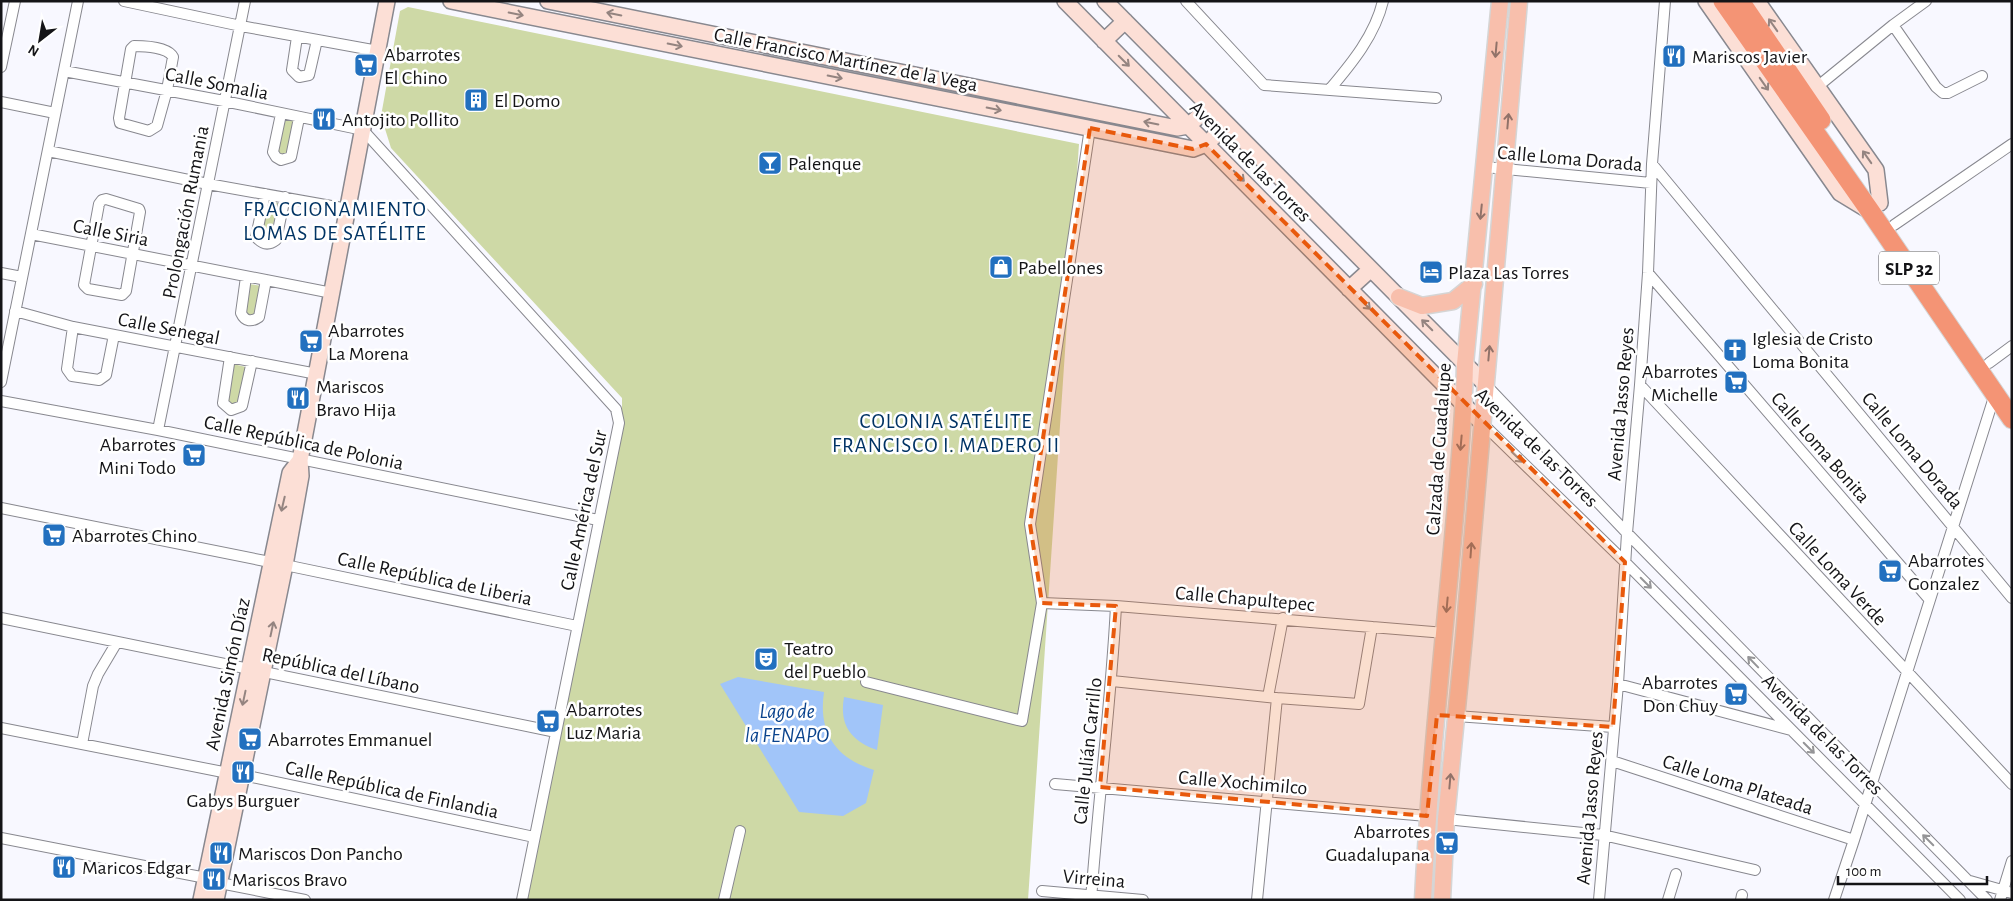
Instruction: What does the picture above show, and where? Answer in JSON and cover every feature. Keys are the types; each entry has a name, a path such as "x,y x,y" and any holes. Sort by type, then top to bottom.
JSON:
{"highway":[{"name":"SLP 32","path":"1723,1 1810,115 2003,395"},
{"name":"SLP 32","path":"1740,1 1810,115"},
{"name":"SLP 32","path":"1875,207 1894,225 1989,363 2012,419"}],"main road":[{"name":"Avenida Simón Díaz","path":"216,900 213,881 228,773 256,671 278,564 290,473 300,460 387,1"},
{"name":"Calle Francisco Martínez de la Vega","path":"451,1 1193,149 1206,144"},
{"name":"Calle Francisco Martínez de la Vega","path":"548,1 709,32 1093,112 1177,128 1188,126"},
{"name":"Avenida de las Torres","path":"1065,1 1482,423"},
{"name":"Avenida de las Torres","path":"1105,1 1486,385"},
{"name":"Calzada de Guadalupe","path":"1423,900 1427,816 1464,404 1465,364 1500,1"},
{"name":"Calzada de Guadalupe","path":"1442,900 1446,819 1519,1"},
{"path":"1706,1 1840,193 1875,207 1876,170 1757,1"},
{"path":"1104,40 1125,21"},
{"path":"1188,126 1209,106"},
{"path":"1090,128 1093,112"},
{"path":"1206,144 1227,125"},
{"path":"1349,289 1371,269"},
{"path":"1399,297 1422,306 1453,301 1474,284"},
{"path":"1456,499 1474,501"},
{"name":"Avenida Simón Díaz","path":"200,900 213,881 243,775 256,671"}],"street":[{"path":"1,67 4,39 14,1"},
{"path":"1,382 6,337 16,311 78,1"},
{"path":"124,1 240,26 378,51"},
{"name":"Prolongación Rumania","path":"158,430 245,1"},
{"path":"1186,1 1264,85 1436,98"},
{"path":"1330,89 1368,39 1376,24 1383,1"},
{"name":"Avenida Jasso Reyes","path":"1599,900 1603,835 1612,761 1613,727 1618,684 1626,533 1640,385 1648,273 1652,164 1666,1"},
{"path":"1817,87 1926,1"},
{"path":"1894,25 1936,87 1943,93 1948,93 1982,76"},
{"path":"297,37 292,70 299,77 309,75 317,40"},
{"path":"134,46 166,50 171,54 173,57 167,90 157,126 149,131 120,123 119,118 125,82 134,46"},
{"name":"Calle Somalia","path":"64,71 224,101 363,130"},
{"path":"1,102 55,113"},
{"path":"281,114 273,152 281,160 291,157 299,118"},
{"path":"866,682 1022,721 1042,603 1030,524 1090,128"},
{"name":"Calle América del Sur","path":"363,130 616,409 619,423 522,900"},
{"path":"1894,225 2012,144"},
{"path":"48,151 208,184 348,209"},
{"name":"Calle Loma Dorada","path":"1652,164 2012,598"},
{"name":"Calle Loma Dorada","path":"1485,167 1651,182"},
{"path":"264,194 256,237 260,242 266,244 271,244 276,240 285,197"},
{"path":"102,200 139,209 126,291 122,295 88,289 84,285 90,246 99,204 102,200"},
{"name":"Calle Siria","path":"31,234 332,293"},
{"path":"1,273 22,277"},
{"name":"Calle Loma Bonita","path":"1648,273 1929,599"},
{"path":"246,277 241,313 244,318 250,321 259,317 266,280"},
{"name":"Calle Senegal","path":"16,311 73,327 316,374"},
{"path":"73,327 67,369 72,376 103,379 106,376 114,335"},
{"path":"1989,363 2012,346"},
{"path":"230,357 222,403 231,410 242,406 252,361"},
{"name":"Avenida de las Torres","path":"1486,385 1626,533 1987,900"},
{"name":"Calle Loma Verde","path":"1640,385 1906,673 2012,784"},
{"path":"1834,900 1866,805 1929,599 2003,395"},
{"name":"Calle República de Polonia","path":"1,401 158,430 598,520"},
{"name":"Avenida de las Torres","path":"1482,423 1625,562 1960,900"},
{"name":"Calle República de Liberia","path":"1,508 577,626"},
{"name":"Calle Chapultepec","path":"1042,603 1116,606 1283,618 1444,633"},
{"name":"Calle Julián Carrillo","path":"1091,897 1100,787 1112,681 1116,606"},
{"name":"República del Líbano","path":"1,618 556,732"},
{"path":"1257,900 1273,698 1283,618"},
{"path":"1112,681 1273,698 1359,704 1372,627"},
{"path":"82,744 93,686 117,642"},
{"path":"1618,684 1792,730"},
{"path":"1456,716 1613,727"},
{"path":"1,728 228,773"},
{"name":"Calle Loma Plateada","path":"1612,761 1854,840"},
{"name":"Calle República de Finlandia","path":"243,775 534,837"},
{"name":"Calle Xochimilco","path":"1055,784 1427,816"},
{"path":"1446,819 1603,835 1755,870"},
{"path":"724,900 740,831"},
{"path":"1,838 305,900"},
{"path":"1968,880 2005,894 2012,861"},
{"path":"1668,900 1676,874"},
{"name":"Virreina","path":"1042,891 1091,897 1143,900"}],"highlighted area":[{"path":"1090,128 1193,149 1206,144 1625,562 1613,727 1437,715 1427,816 1100,787 1116,606 1042,603 1030,524"}],"green space":[{"path":"408,7 1079,144 1028,900 526,900 622,423 622,398 391,148 381,116 400,11"},
{"path":"284,118 296,121 286,158 271,155"},
{"path":"265,200 278,203 270,239 257,234"},
{"path":"249,284 262,286 256,320 243,317"},
{"path":"233,364 246,367 239,405 226,404"}],"water":[{"name":"Lago de la FENAPO","path":"738,677 824,692 824,719 832,742 839,751 849,758 860,765 874,770 866,803 843,816 799,812 720,684"},
{"path":"844,697 883,705 877,750 860,742 849,731 843,716"}],"place":[{"name":"Mariscos Javier","path":"1674,56"},
{"name":"Abarrotes El Chino","path":"366,65"},
{"name":"El Domo","path":"476,100"},
{"name":"Antojito Pollito","path":"324,119"},
{"name":"Palenque","path":"770,163"},
{"name":"Pabellones","path":"1001,267"},
{"name":"Plaza Las Torres","path":"1431,272"},
{"name":"Abarrotes La Morena","path":"311,341"},
{"name":"Iglesia de Cristo Loma Bonita","path":"1735,350"},
{"name":"Abarrotes Michelle","path":"1736,382"},
{"name":"Mariscos Bravo Hija","path":"298,398"},
{"name":"Abarrotes Mini Todo","path":"194,455"},
{"name":"Abarrotes Chino","path":"54,535"},
{"name":"Abarrotes Gonzalez","path":"1890,571"},
{"name":"Teatro del Pueblo","path":"766,659"},
{"name":"Abarrotes Don Chuy","path":"1736,694"},
{"name":"Abarrotes Luz Maria","path":"548,721"},
{"name":"Abarrotes Emmanuel","path":"250,739"},
{"name":"Gabys Burguer","path":"243,772"},
{"name":"Abarrotes Guadalupana","path":"1447,843"},
{"name":"Mariscos Don Pancho","path":"221,853"},
{"name":"Maricos Edgar","path":"64,867"},
{"name":"Mariscos Bravo","path":"214,879"}],"district":[{"name":"FRACCIONAMIENTO LOMAS DE SATÉLITE","path":"335,221"},
{"name":"COLONIA SATÉLITE FRANCISCO I. MADERO II","path":"946,433"}]}
